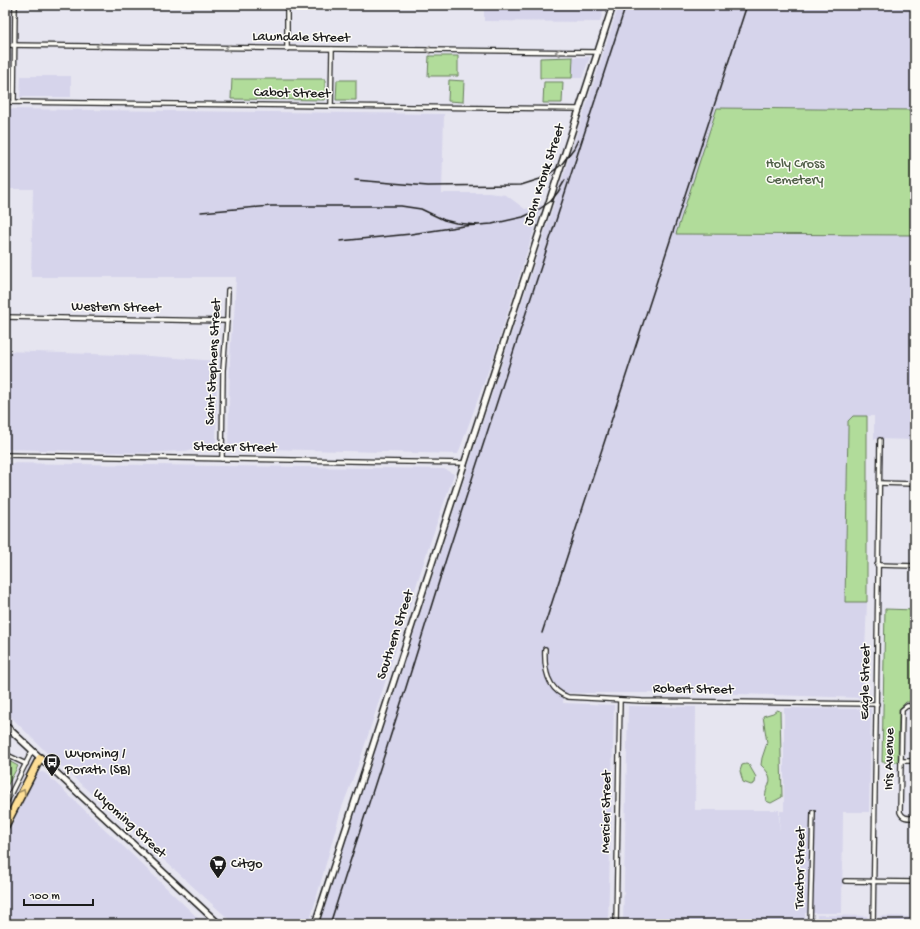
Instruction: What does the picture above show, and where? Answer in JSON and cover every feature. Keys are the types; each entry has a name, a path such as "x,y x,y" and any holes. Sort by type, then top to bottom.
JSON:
{"highway":[{"path":"5,826 40,758"}],"street":[{"path":"14,102 15,5"},
{"path":"287,5 287,48"},
{"name":"John Kronk Street","path":"500,352 613,5"},
{"name":"Lawndale Street","path":"5,45 598,52"},
{"path":"330,106 332,49"},
{"name":"Cabot Street","path":"5,102 579,109"},
{"name":"Saint Stephens Street","path":"222,459 223,370 228,290"},
{"name":"Western Street","path":"5,317 227,321"},
{"name":"Southern Street","path":"315,924 500,352"},
{"name":"Eagle Street","path":"873,924 880,440"},
{"name":"Stecker Street","path":"5,455 465,462"},
{"path":"879,483 915,484"},
{"path":"877,566 915,566"},
{"name":"Robert Street","path":"545,649 544,665 546,675 550,683 561,694 574,698 877,704"},
{"name":"Mercier Street","path":"616,924 620,700"},
{"name":"Iris Avenue","path":"915,706 907,706 902,710 900,812 905,818 915,818"},
{"name":"Wyoming Street","path":"5,725 219,924"},
{"path":"5,805 32,751"},
{"path":"5,754 26,764"},
{"path":"901,761 915,761"},
{"name":"Tractor Street","path":"810,924 813,812"},
{"path":"845,881 915,882"}],"shaded area":[{"path":"484,5 605,5 600,22 484,21"},
{"path":"619,5 915,5 915,110 718,108 676,234 915,235 915,440 874,439 874,416 853,416 848,421 845,602 867,602 863,698 708,693 564,693 563,703 614,705 608,924 319,924"},
{"path":"573,57 590,57 582,78 572,78"},
{"path":"21,76 71,76 71,97 20,97"},
{"path":"5,109 444,114 442,193 488,193 506,195 525,209 542,205 494,355 458,454 228,448 230,360 236,277 31,277 33,189 5,189"},
{"path":"5,351 150,356 217,361 216,449 146,453 5,449"},
{"path":"5,463 444,469 454,474 431,540 360,760 341,810 309,924 234,924 49,755 5,711"},
{"path":"628,706 696,707 695,810 779,810 780,832 780,811 784,811 784,708 871,709 869,812 843,812 842,913 805,913 805,924 623,924"},
{"path":"38,773 45,773 125,848 204,924 5,924 5,839 34,777"},
{"path":"817,915 867,916 866,924 817,924"},
{"path":"880,916 915,917 915,924 880,924"}],"green space":[{"path":"429,56 458,56 458,76 428,76"},
{"path":"573,57 572,78 540,78 540,58"},
{"path":"232,79 325,79 325,100 231,99"},
{"path":"337,80 356,80 356,100 336,100"},
{"path":"449,80 464,81 463,102 448,101"},
{"path":"544,82 563,82 562,103 543,103"},
{"name":"Holy Cross Cemetery","path":"717,108 915,110 915,235 676,234"},
{"path":"853,416 867,416 867,602 845,602 848,421"},
{"path":"885,609 915,610 915,702 906,702 899,709 898,762 882,762"},
{"path":"777,710 780,711 782,797 771,803 766,801 765,796 770,780 769,776 767,771 761,765 767,743 763,716"},
{"path":"5,759 18,766 5,790"},
{"path":"742,765 749,765 756,777 755,783 751,785 743,782 740,771"}],"railway":[{"path":"330,924 446,559 626,5"},
{"path":"542,633 747,5"},
{"path":"355,180 428,186 521,185 540,179 561,165 578,140"},
{"path":"340,241 492,224 523,217 538,210 551,201 565,180"},
{"path":"201,212 271,206 401,206 421,209 444,220 477,225"}],"place":[{"name":"Wyoming / Porath (SB)","path":"52,777"},
{"name":"Citgo","path":"218,879"}]}
